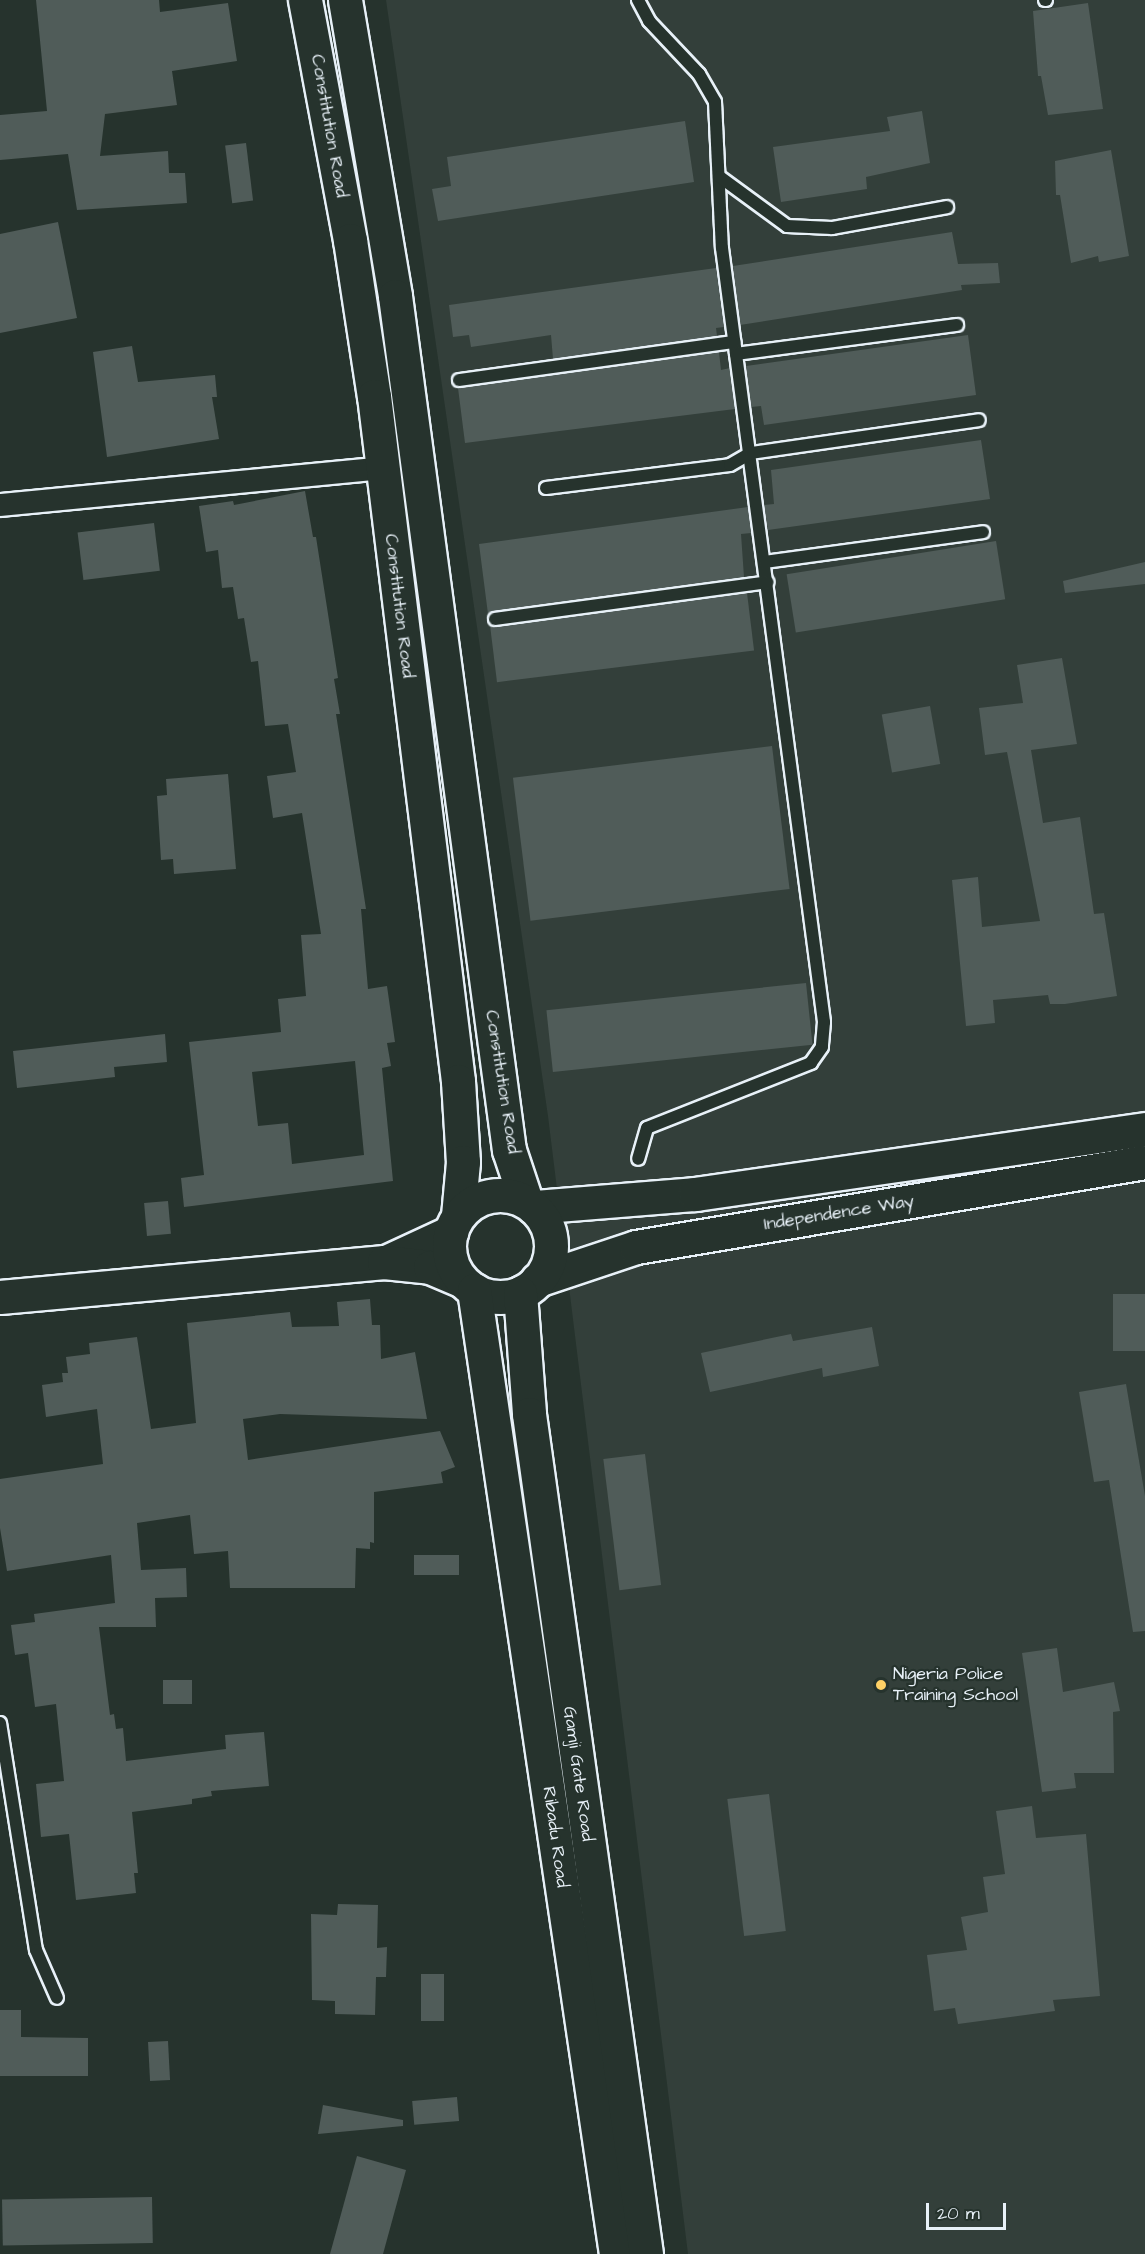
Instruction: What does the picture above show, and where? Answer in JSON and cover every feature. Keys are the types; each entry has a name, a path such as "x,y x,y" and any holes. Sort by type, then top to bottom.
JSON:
{"main road":[{"name":"Constitution Road","path":"305,0 350,240 382,468 459,1093 463,1162 454,1224"},
{"name":"Constitution Road","path":"345,0 395,296 509,1150 529,1204"},
{"path":"468,1285 449,1249 454,1224 468,1205 496,1194 529,1204 696,1194 1145,1129"},
{"name":"Independence Way","path":"529,1287 636,1247 1145,1161"},
{"path":"0,1297 384,1262 430,1267 468,1285 505,1297 529,1287 548,1263 550,1243 545,1223 529,1204"},
{"path":"384,1262 454,1224"},
{"name":"Ribadu Road","path":"468,1285 495,1420 616,2254"},
{"name":"Gamji Gate Road","path":"529,1287 531,1425 646,2254"}],"street":[{"path":"0,505 382,468"}],"lane":[{"path":"638,0 649,21 699,74 715,102 722,248 765,562 797,843 824,1022 822,1047 811,1063 776,1079 647,1128 638,1159"},
{"path":"720,177 787,226 832,228 947,207"},
{"path":"459,380 957,325"},
{"path":"546,488 730,465 751,453 979,420"},
{"path":"765,562 983,532"},
{"path":"495,619 767,582"},
{"path":"0,1723 36,1950 57,1998"}],"shaded area":[{"name":"Nigeria Police Training School","path":"386,0 1145,0 1145,2254 688,2254 548,1116"}],"building":[{"path":"36,0 159,0 160,12 228,3 237,61 172,71 177,105 105,114 100,156 168,151 169,173 185,173 187,203 77,210 68,154 0,160 0,115 47,111"},
{"path":"1088,3 1103,109 1048,115 1041,76 1038,76 1033,11"},
{"path":"922,111 930,163 866,177 867,189 781,202 773,147 890,131 887,117"},
{"path":"685,121 694,182 438,221 432,189 451,186 447,157"},
{"path":"246,143 253,201 232,203 225,146"},
{"path":"1111,150 1129,256 1099,262 1098,256 1071,263 1060,195 1056,195 1055,161"},
{"path":"58,222 77,318 0,333 0,234"},
{"path":"952,232 958,264 998,263 1000,283 961,285 962,290 740,325 733,266"},
{"path":"716,268 724,327 716,328 717,336 553,359 551,335 471,347 469,335 453,337 449,305"},
{"path":"968,335 976,395 764,425 761,406 751,407 746,366"},
{"path":"132,346 138,382 215,375 217,397 212,397 219,439 107,457 93,352"},
{"path":"719,352 721,370 730,368 735,409 465,443 458,388"},
{"path":"981,440 990,499 768,530 764,505 774,504 771,470"},
{"path":"305,491 313,537 316,537 338,678 334,679 340,714 336,714 366,909 361,909 368,989 387,986 395,1042 387,1043 391,1066 382,1068 393,1181 184,1207 181,1178 204,1175 189,1042 281,1032 278,999 306,996 301,935 321,934 302,813 273,818 267,776 296,772 288,724 265,726 258,661 251,662 244,618 238,619 233,587 222,588 218,550 206,552 199,506 233,501 234,505","holes":["355,1061 364,1155 292,1164 288,1123 258,1126 252,1072"]},
{"path":"748,507 751,533 741,534 744,577 488,614 479,544"},
{"path":"154,523 160,571 83,580 78,532"},
{"path":"996,541 1005,599 796,632 787,574"},
{"path":"1145,562 1145,584 1065,593 1063,581"},
{"path":"747,593 754,651 497,682 490,625"},
{"path":"1062,658 1077,744 1031,750 1043,823 1080,817 1094,914 1104,913 1117,996 1065,1004 1050,1004 1048,995 993,1000 995,1023 966,1026 952,880 978,877 982,927 1040,921 1007,752 985,755 979,708 1023,703 1017,665"},
{"path":"930,706 940,764 892,773 882,715"},
{"path":"772,746 790,889 530,921 513,778"},
{"path":"228,774 236,869 174,874 173,859 161,860 157,796 167,795 166,779"},
{"path":"806,983 812,1045 553,1072 546,1010"},
{"path":"165,1034 167,1062 114,1067 115,1077 17,1088 13,1051"},
{"path":"168,1201 171,1234 147,1236 144,1203"},
{"path":"1113,1294 1145,1294 1145,1351 1113,1351"},
{"path":"370,1299 372,1325 380,1325 381,1359 415,1352 427,1419 280,1414 243,1419 248,1460 440,1431 455,1467 441,1472 443,1483 374,1492 374,1543 370,1542 370,1549 356,1548 355,1588 230,1588 228,1551 194,1554 190,1515 137,1523 141,1570 186,1568 187,1597 155,1598 156,1627 99,1627 110,1715 114,1714 116,1729 123,1728 126,1761 226,1749 225,1735 264,1732 269,1786 211,1791 212,1796 192,1799 192,1804 132,1812 138,1873 134,1873 136,1893 76,1900 69,1834 41,1837 36,1784 64,1781 56,1704 35,1707 28,1653 15,1655 11,1625 35,1622 34,1614 115,1603 111,1555 7,1571 0,1528 0,1479 103,1464 97,1409 46,1417 42,1385 63,1382 62,1373 68,1373 66,1357 90,1354 89,1343 137,1337 151,1429 196,1423 187,1323 290,1312 292,1327 339,1326 337,1302"},
{"path":"872,1327 879,1366 823,1377 822,1368 710,1392 701,1353 791,1334 793,1341"},
{"path":"1126,1384 1145,1496 1145,1631 1133,1632 1109,1480 1094,1482 1079,1392"},
{"path":"645,1454 661,1585 619,1590 603,1459"},
{"path":"414,1555 459,1555 459,1575 414,1575"},
{"path":"1057,1648 1063,1692 1114,1682 1120,1711 1113,1712 1114,1773 1074,1773 1076,1788 1042,1792 1022,1653"},
{"path":"163,1680 192,1680 192,1704 163,1704"},
{"path":"769,1794 786,1931 744,1936 727,1799"},
{"path":"1032,1806 1036,1838 1086,1834 1100,1996 1053,2000 1055,2011 958,2024 955,2008 934,2011 927,1955 967,1950 961,1917 988,1912 983,1877 1005,1874 996,1811"},
{"path":"338,1904 378,1905 377,1948 387,1947 386,1977 376,1977 375,2015 335,2014 335,2001 312,2000 311,1914 337,1915"},
{"path":"421,1974 444,1974 444,2021 421,2021"},
{"path":"0,2010 21,2010 21,2037 88,2038 88,2076 0,2076"},
{"path":"168,2041 170,2080 150,2081 148,2042"},
{"path":"457,2097 459,2121 414,2125 412,2101"},
{"path":"323,2105 403,2120 403,2126 318,2134"},
{"path":"357,2156 406,2170 383,2254 330,2254"},
{"path":"152,2197 153,2243 3,2246 2,2200"}],"place":[{"name":"Nigeria Police Training School","path":"881,1685"}]}
